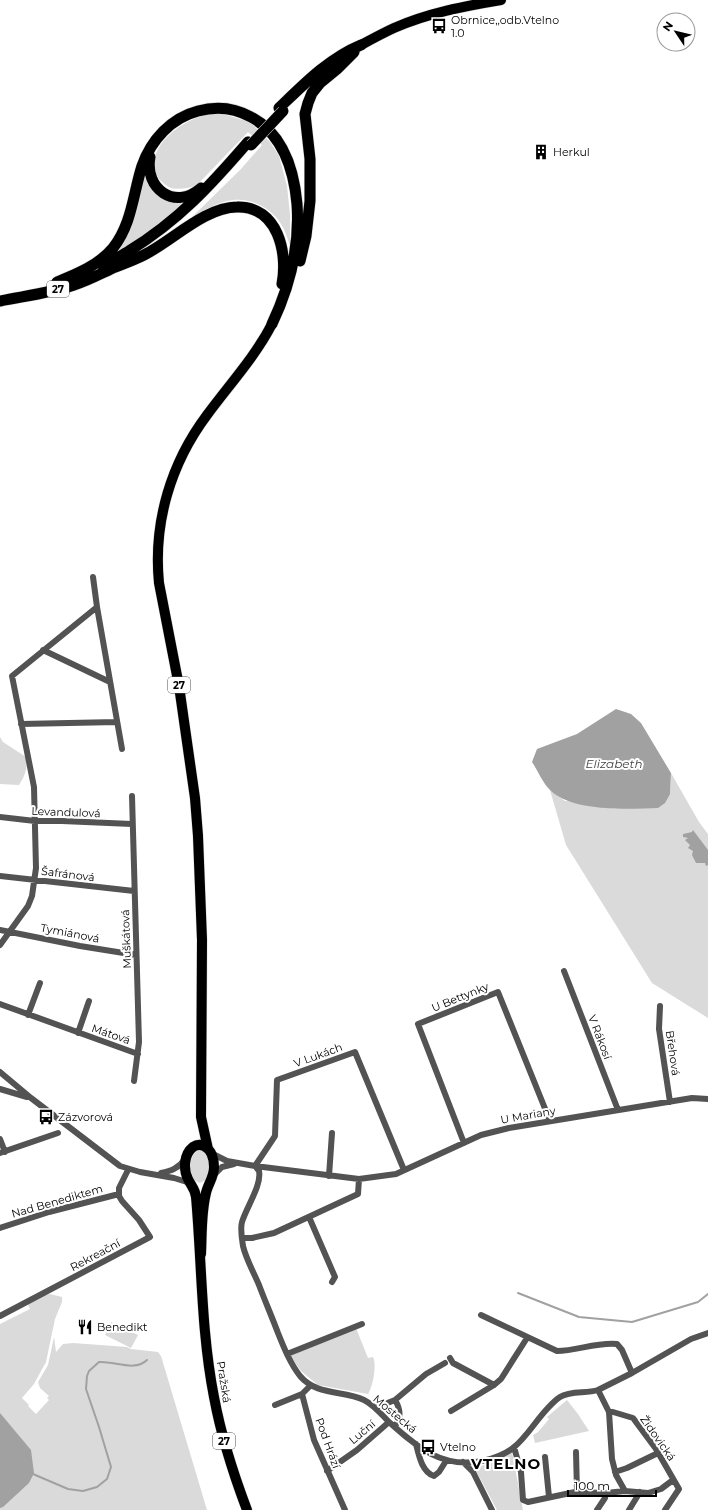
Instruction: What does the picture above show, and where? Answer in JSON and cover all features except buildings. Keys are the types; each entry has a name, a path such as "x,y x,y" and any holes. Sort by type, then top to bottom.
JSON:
{"highway":[{"path":"57,282 81,276 107,264 154,235 167,225 203,193 281,110 322,75 358,48"},
{"path":"272,324 288,298 296,275 306,236 310,201 310,158 305,114 308,103 312,93 320,83 337,69 358,48"},
{"path":"57,282 93,265 105,256 113,247 126,225 132,209 142,167 151,148 162,132 171,124 192,113 213,108 231,110 249,116 265,127 278,142 288,161 293,178 297,211 295,251 290,279 272,324"},
{"path":"151,148 149,170 153,183 157,189 165,194 173,197 182,197 191,195 199,190 233,154 250,144"},
{"path":"113,268 157,239 189,212 214,187 250,144"},
{"path":"113,268 144,255 217,211 238,207 256,211 265,216 272,224 282,248 284,264 283,278 272,324"},
{"name":"27","path":"0,301 75,285 113,268"},
{"name":"27","path":"0,293 57,282"}],"main road":[{"path":"358,48 394,28 421,18 474,4 501,0"},
{"name":"27","path":"201,1117 202,940 198,836 191,761 179,686 159,583 158,546 166,495 182,454 206,416 256,352 272,324"},
{"name":"Pražská","path":"201,1117 209,1151 214,1164 205,1202 201,1254"},
{"name":"Pražská","path":"201,1117 197,1138 189,1152 185,1169 187,1177 195,1190 196,1197 201,1254 203,1313 214,1396 223,1438 247,1510"},
{"path":"189,1152 195,1146 200,1145 209,1151"},
{"path":"192,1185 201,1188 207,1186 211,1179"}],"street":[{"path":"93,577 122,749"},
{"path":"0,945 28,906 35,880 34,787 12,676 97,607"},
{"path":"43,650 110,682"},
{"path":"21,724 117,722"},
{"name":"Muškátová","path":"132,796 139,1042 134,1081"},
{"name":"Levandulová","path":"0,817 35,821 132,824"},
{"name":"Šafránová","path":"0,876 134,892"},
{"name":"Tymiánová","path":"0,930 80,946 136,955"},
{"name":"V Rákosí","path":"564,971 618,1110"},
{"path":"28,1015 40,983"},
{"name":"U Bettynky","path":"464,1143 418,1024 498,992 550,1121"},
{"name":"Mátová","path":"78,1033 89,1002"},
{"name":"Mátová","path":"0,1004 138,1054"},
{"name":"Břehová","path":"660,1006 659,1029 670,1102"},
{"name":"V Lukách","path":"255,1166 275,1136 277,1080 355,1052 404,1170"},
{"path":"0,1072 112,1161 128,1170 157,1174 178,1179 192,1185"},
{"path":"0,1089 31,1098"},
{"name":"U Mariany","path":"255,1166 359,1179 396,1174 481,1136 509,1128 692,1098 708,1099"},
{"path":"0,1139 2,1152 58,1133"},
{"path":"329,1176 332,1133"},
{"path":"209,1151 223,1160 255,1166"},
{"path":"157,1174 174,1170 179,1166 189,1152"},
{"path":"211,1179 222,1167 236,1163"},
{"name":"Mostecká","path":"255,1166 259,1171 259,1180 241,1224 243,1246 287,1354 300,1376 311,1385 328,1392 357,1397 369,1403 416,1444 430,1454 446,1461 482,1461 506,1452 514,1447 555,1401 562,1396 598,1390 632,1373 691,1339 708,1333"},
{"path":"119,1194 119,1188 128,1170"},
{"path":"243,1238 252,1238 274,1233 358,1194 359,1179"},
{"name":"Nad Benediktem","path":"0,1228 49,1212 119,1194"},
{"name":"Rekreační","path":"0,1316 150,1237 139,1220 122,1201 119,1194"},
{"path":"309,1217 335,1277 332,1282"},
{"path":"481,1315 557,1351 569,1351 605,1343 616,1344 622,1350 632,1373"},
{"path":"287,1354 362,1324"},
{"path":"451,1412 501,1379 527,1338"},
{"path":"450,1358 452,1363 494,1385"},
{"path":"375,1408 395,1400 426,1374 445,1363"},
{"path":"275,1405 302,1394 311,1385"},
{"path":"598,1390 609,1412 612,1459 615,1472 625,1491"},
{"name":"Pod Hrází","path":"302,1394 314,1440 345,1510"},
{"path":"392,1424 399,1419 400,1410 395,1400"},
{"name":"Židovická","path":"609,1412 633,1418 658,1452 679,1489 665,1510"},
{"name":"Luční","path":"328,1471 392,1424"},
{"path":"416,1444 419,1457 426,1472 431,1475 434,1476 440,1472 446,1461"},
{"path":"514,1447 521,1472 523,1500 528,1502 577,1492 606,1493 625,1491 648,1493 662,1488 673,1480"},
{"path":"576,1452 577,1492"},
{"path":"615,1472 627,1468 658,1452"},
{"path":"545,1457 549,1497"},
{"path":"463,1462 473,1472 492,1510"},
{"path":"629,1510 640,1492"},
{"path":"597,1510 605,1498 606,1493"}],"shaded area":[{"path":"205,114 223,114 250,122 270,142 279,156 287,186 290,215 290,245 284,229 277,219 267,209 248,201 234,200 223,202 206,209 191,218 241,169 262,145 248,132 196,186 174,189 163,183 157,176 154,164 155,158 163,141 181,126"},
{"path":"146,170 182,205 132,244 110,257"},
{"path":"0,737 3,742 26,757 26,772 19,785 0,784"},
{"path":"671,773 699,822 708,834 708,1018 652,983 566,845 550,790 565,801 670,794"},
{"path":"199,1150 206,1153 210,1167 206,1180 200,1183 195,1181 190,1172 190,1162 192,1157"},
{"path":"50,1294 62,1297 62,1302 55,1319 46,1362 34,1384 22,1398 36,1414 49,1400 47,1398 49,1396 40,1388 38,1382 48,1365 54,1337 56,1352 63,1344 73,1343 127,1347 131,1349 158,1352 161,1356 207,1510 0,1510 0,1324 30,1309 27,1303 38,1296"},
{"path":"111,1322 138,1335 131,1348 105,1335"},
{"path":"356,1328 368,1358 373,1357 375,1365 374,1376 368,1394 318,1385 301,1371 290,1356"},
{"path":"567,1400 589,1431 535,1443 533,1435 538,1432 549,1419 547,1417"},
{"path":"512,1452 523,1510 497,1510 475,1469"}],"water":[{"name":"Elizabeth","path":"616,709 631,714 641,723 671,773 670,794 665,803 658,808 617,809 573,803 561,798 548,788 532,762 537,749 577,734"},
{"path":"693,830 708,850 708,865 706,866 705,863 696,863 692,855 693,851 688,848 690,845 685,840 688,838 683,837 683,834 692,832"},
{"path":"0,1413 31,1450 34,1473 29,1483 3,1507 0,1508"}],"waterway":[{"path":"518,1293 579,1317 632,1322 698,1302 708,1294"},
{"path":"33,1474 68,1489 83,1491 97,1487 107,1479 111,1467 86,1389 87,1376 89,1371 99,1362 131,1366 147,1360"}],"place":[{"name":"Obrnice,,odb.Vtelno 1.0","path":"439,26"},
{"name":"Herkul","path":"541,152"},
{"name":"Zázvorová","path":"46,1117"},
{"name":"Benedikt","path":"85,1327"},
{"name":"Vtelno","path":"428,1447"}],"district":[{"name":"VTELNO","path":"506,1464"}]}
